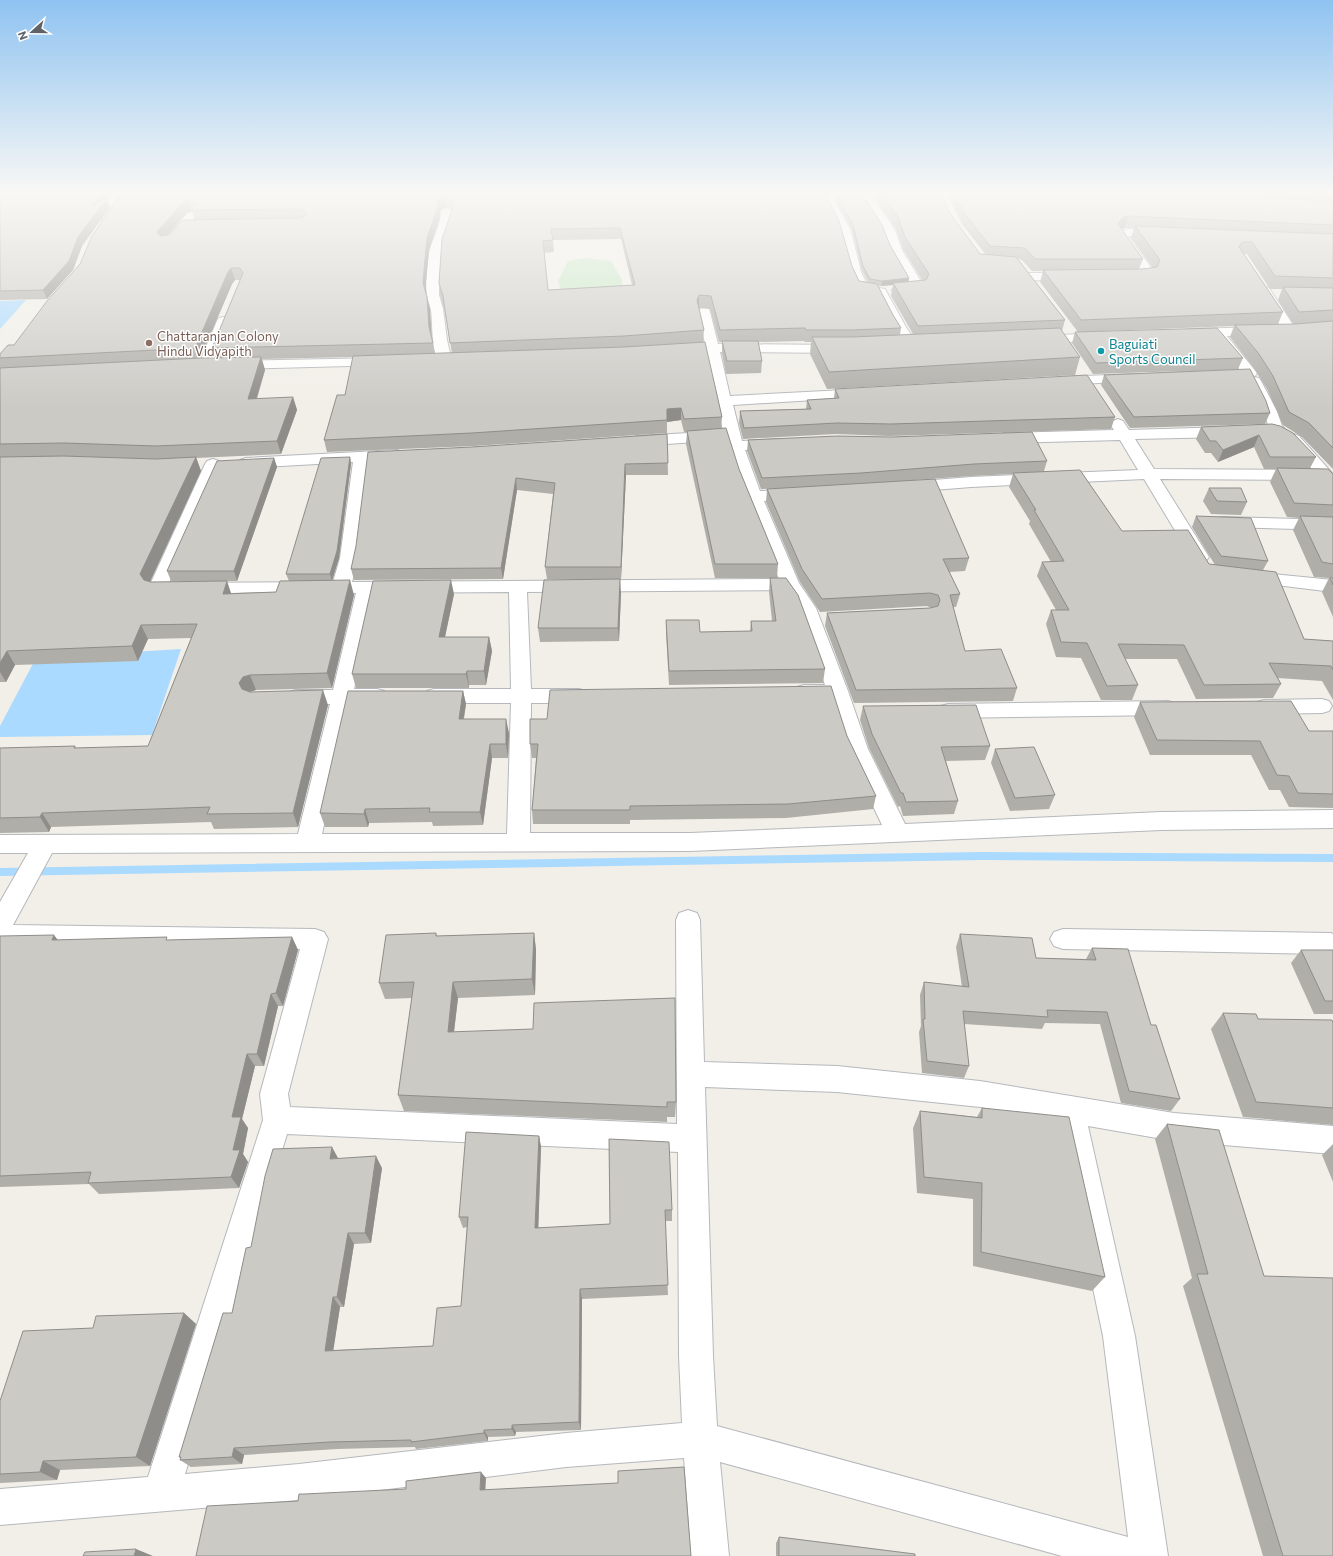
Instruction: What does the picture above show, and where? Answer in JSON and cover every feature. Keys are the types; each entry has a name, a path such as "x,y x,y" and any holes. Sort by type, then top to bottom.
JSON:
{"street":[{"path":"435,264 433,295 438,309 440,340 445,361"},
{"path":"853,264 855,272 863,289 881,292 919,288 904,264"},
{"path":"1116,276 1149,275 1142,264"},
{"path":"1038,289 1025,273 1084,277"},
{"path":"1258,281 1290,331"},
{"path":"881,292 899,327 911,346"},
{"path":"1267,294 1280,294"},
{"path":"205,366 230,307"},
{"path":"704,312 711,348 734,440 748,482 790,584 807,608 819,620 838,691 853,712 857,749 898,833"},
{"path":"1178,334 1305,330"},
{"path":"1217,332 1250,373 1270,411 1275,427 1279,432 1296,441 1331,478"},
{"path":"1021,340 1115,336"},
{"path":"896,346 927,345"},
{"path":"664,351 711,348 850,348"},
{"path":"429,361 461,360"},
{"path":"189,367 397,361"},
{"path":"1212,376 1250,373"},
{"path":"1048,382 1150,378"},
{"path":"724,401 874,392"},
{"path":"1109,410 1148,474 1194,521 1209,573"},
{"path":"989,439 1243,431"},
{"path":"1259,431 1279,432"},
{"path":"622,442 734,440 795,443"},
{"path":"414,455 205,465 157,589 790,584"},
{"path":"341,588 349,558 362,457"},
{"path":"897,488 971,482 1148,474 1331,478"},
{"path":"755,496 814,494"},
{"path":"1194,521 1333,525"},
{"path":"1232,575 1333,586"},
{"path":"518,586 521,696 518,843"},
{"path":"308,843 366,587"},
{"path":"784,692 838,691"},
{"path":"279,698 342,696 595,695"},
{"path":"1242,707 1322,706"},
{"path":"932,711 1187,708"},
{"path":"0,844 40,852 308,843 690,842 1161,821 1333,819"},
{"path":"0,925 40,852"},
{"path":"688,920 696,1356 700,1438 710,1556"},
{"path":"0,935 315,939 274,1094 277,1120 161,1493"},
{"path":"1063,939 1331,944 1333,949"},
{"path":"691,1074 836,1079 980,1094 1174,1127 1333,1140"},
{"path":"1070,1110 1119,1336 1149,1556"},
{"path":"277,1120 692,1139"},
{"path":"0,1506 299,1482 566,1450 700,1438 1129,1556"}],"green space":[{"path":"567,264 613,264 622,280 623,295 563,298 558,281"}],"water":[{"path":"26,300 0,329 0,301"},
{"path":"181,649 152,735 0,737 0,726 36,658"}],"building":[{"path":"0,264 67,264 43,290 0,291"},
{"path":"80,264 425,264 423,283 427,297 429,327 433,343 212,348 243,273 240,268 231,268 195,348 0,358 0,354 8,345 14,345 47,301"},
{"path":"440,264 545,264 548,290 635,285 629,264 851,264 859,281 877,284 901,328 852,330 806,330 805,328 720,330 711,296 699,295 697,300 704,330 624,336 450,343 443,296 439,283"},
{"path":"862,264 901,264 909,278 882,281 870,279"},
{"path":"922,264 1021,264 1065,320 918,326 893,283 926,280 929,274"},
{"path":"1158,264 1250,264 1283,312 1081,320 1043,270 1143,269 1157,267"},
{"path":"1267,264 1333,264 1333,278 1275,276"},
{"path":"1283,287 1333,288 1333,310 1299,312"},
{"path":"1333,321 1333,448 1309,423 1289,412 1273,376 1259,354 1235,325 1296,324"},
{"path":"1060,328 1080,357 829,372 812,337 852,337"},
{"path":"1217,328 1243,358 1096,363 1075,332"},
{"path":"722,341 758,341 762,361 727,361"},
{"path":"705,342 722,417 684,419 681,408 667,409 667,420 472,433 324,440 337,395 345,395 353,356 624,347"},
{"path":"261,357 248,399 293,397 277,441 156,446 64,443 0,444 0,368 201,358"},
{"path":"1250,369 1266,401 1270,413 1134,417 1104,375"},
{"path":"1087,375 1115,417 891,424 837,423 744,428 740,411 811,409 807,400 839,398 835,389"},
{"path":"1272,424 1280,426 1293,433 1316,457 1270,457 1259,435 1223,450 1216,441 1210,441 1201,427"},
{"path":"726,428 739,469 778,564 715,564 687,431"},
{"path":"1032,432 1047,461 974,464 861,473 762,478 748,440 837,436 891,437"},
{"path":"667,434 668,463 625,464 621,567 545,567 555,483 516,478 501,568 351,569 356,546 368,452 472,447"},
{"path":"64,456 156,459 196,457 140,574 144,580 151,582 227,581 223,594 276,592 280,581 350,580 327,673 250,675 243,677 239,683 242,689 250,692 323,690 293,813 207,814 210,807 42,813 40,817 0,818 0,748 148,746 197,624 141,625 132,646 7,651 0,663 0,457"},
{"path":"350,457 337,551 330,574 286,574 321,458"},
{"path":"274,458 234,571 167,571 217,461"},
{"path":"1277,468 1328,469 1333,474 1333,505 1294,503"},
{"path":"1080,470 1122,531 1188,530 1209,564 1276,572 1304,639 1333,641 1333,670 1331,666 1269,663 1281,684 1204,685 1184,645 1118,644 1138,685 1107,686 1087,643 1061,642 1051,610 1069,610 1042,562 1064,561 1034,510 1036,510 1013,473"},
{"path":"935,479 969,558 943,559 960,594 950,595 965,651 1001,649 1017,688 856,690 827,613 930,608 938,606 940,600 938,595 930,593 822,599 802,569 767,489"},
{"path":"1209,488 1241,488 1247,502 1217,501"},
{"path":"1196,516 1251,518 1268,561 1221,556"},
{"path":"1300,516 1333,517 1333,564 1322,562"},
{"path":"770,578 786,578 798,595 825,669 669,671 666,620 699,620 700,632 752,631 751,621 776,621"},
{"path":"1330,578 1333,578 1333,585"},
{"path":"620,579 618,628 538,628 544,580"},
{"path":"451,580 439,637 489,637 484,671 467,671 466,674 352,674 373,581"},
{"path":"831,686 847,736 876,796 788,804 630,806 630,810 532,810 538,744 530,744 530,719 547,719 550,690"},
{"path":"348,691 463,691 459,719 506,719 506,744 490,744 480,812 429,812 430,808 365,809 364,814 320,813"},
{"path":"1291,701 1309,731 1333,731 1333,794 1298,793 1289,776 1277,775 1260,741 1157,740 1140,702"},
{"path":"976,705 990,746 941,747 958,801 906,802 903,793 901,793 872,734 863,706"},
{"path":"1034,747 1055,795 1015,798 995,749"},
{"path":"436,933 436,936 534,933 532,979 453,982 448,1032 533,1029 534,1003 675,998 676,1102 667,1102 667,1107 398,1095 414,982 379,983 386,935"},
{"path":"960,934 1032,938 1036,958 1096,960 1092,948 1128,949 1151,1025 1156,1025 1180,1099 1129,1091 1107,1012 1047,1010 1048,1017 963,1011 969,1066 927,1061 923,1019 925,1019 924,982 969,987"},
{"path":"54,935 52,940 167,937 166,940 292,937 276,993 271,994 257,1054 247,1054 232,1117 241,1117 233,1150 240,1150 231,1177 88,1183 91,1172 0,1176 0,936"},
{"path":"1301,950 1333,950 1333,1001 1325,1001"},
{"path":"1223,1013 1256,1014 1258,1019 1332,1020 1333,1108 1256,1102"},
{"path":"982,1108 1069,1117 1105,1277 981,1252 982,1183 924,1177 920,1111 982,1118"},
{"path":"1167,1124 1219,1130 1264,1276 1333,1278 1333,1556 1283,1556 1197,1274 1208,1274"},
{"path":"466,1132 539,1136 535,1228 610,1224 609,1139 669,1142 672,1210 665,1210 668,1285 580,1289 579,1422 512,1425 512,1429 484,1430 484,1433 411,1442 411,1440 330,1442 234,1448 232,1457 180,1460 181,1457 179,1457 223,1313 232,1313 246,1248 251,1247 265,1176 273,1149 332,1147 330,1159 376,1156 365,1233 348,1233 337,1297 333,1297 325,1351 433,1346 437,1308 461,1306 468,1217 459,1217"},
{"path":"184,1313 136,1457 43,1461 40,1472 0,1474 0,1401 23,1331 93,1328 96,1316"},
{"path":"684,1467 691,1556 196,1556 207,1506 298,1501 299,1494 406,1489 406,1481 481,1472 480,1490 618,1483 618,1471"},
{"path":"779,1537 915,1554 915,1556 779,1556"},
{"path":"136,1549 134,1556 83,1556 85,1552"}],"waterway":[{"path":"0,872 983,856 1333,858"}],"place":[{"name":"Chattaranjan Colony Hindu Vidyapith","path":"149,343"},
{"name":"Baguiati Sports Council","path":"1101,351"}]}
